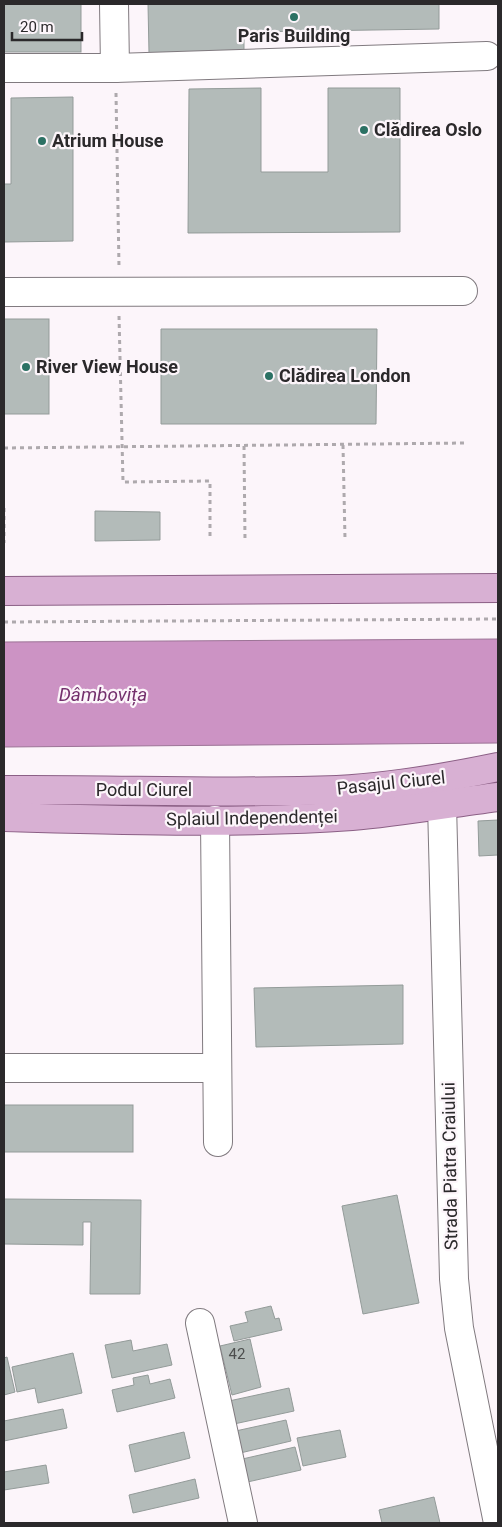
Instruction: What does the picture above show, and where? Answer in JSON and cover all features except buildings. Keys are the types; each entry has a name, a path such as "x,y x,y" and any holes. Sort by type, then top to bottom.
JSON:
{"main road":[{"path":"4,591 498,588"},
{"name":"Pasajul Ciurel","path":"284,791 338,790 387,785 429,780 498,767"},
{"name":"Podul Ciurel","path":"4,790 284,791"},
{"name":"Splaiul Independenței","path":"4,817 215,820 353,816 498,797"}],"street":[{"path":"114,4 115,68"},
{"path":"4,68 115,68 246,62 487,56"},
{"path":"365,273 463,291"},
{"path":"4,275 188,274"},
{"path":"4,292 463,291"},
{"path":"366,309 463,291"},
{"path":"4,310 186,309"},
{"name":"Strada Piatra Craiului","path":"442,804 454,1278 459,1328 498,1523"},
{"path":"215,820 218,1142"},
{"path":"4,1068 217,1068"},
{"path":"200,1323 243,1523"}],"path":[{"path":"115,68 119,274"},
{"path":"119,309 123,482 210,481 210,540"},
{"path":"4,448 465,443"},
{"path":"343,444 345,539"},
{"path":"244,446 245,540"},
{"path":"4,508 4,543"},
{"path":"4,622 498,619"}],"water":[{"name":"Dâmbovița","path":"498,639 498,743 4,747 4,642"}],"place":[{"name":"Paris Building","path":"294,17"},
{"name":"Clădirea Oslo","path":"364,130"},
{"name":"Atrium House","path":"42,141"},
{"name":"River View House","path":"26,367"},
{"name":"Clădirea London","path":"269,376"}]}
